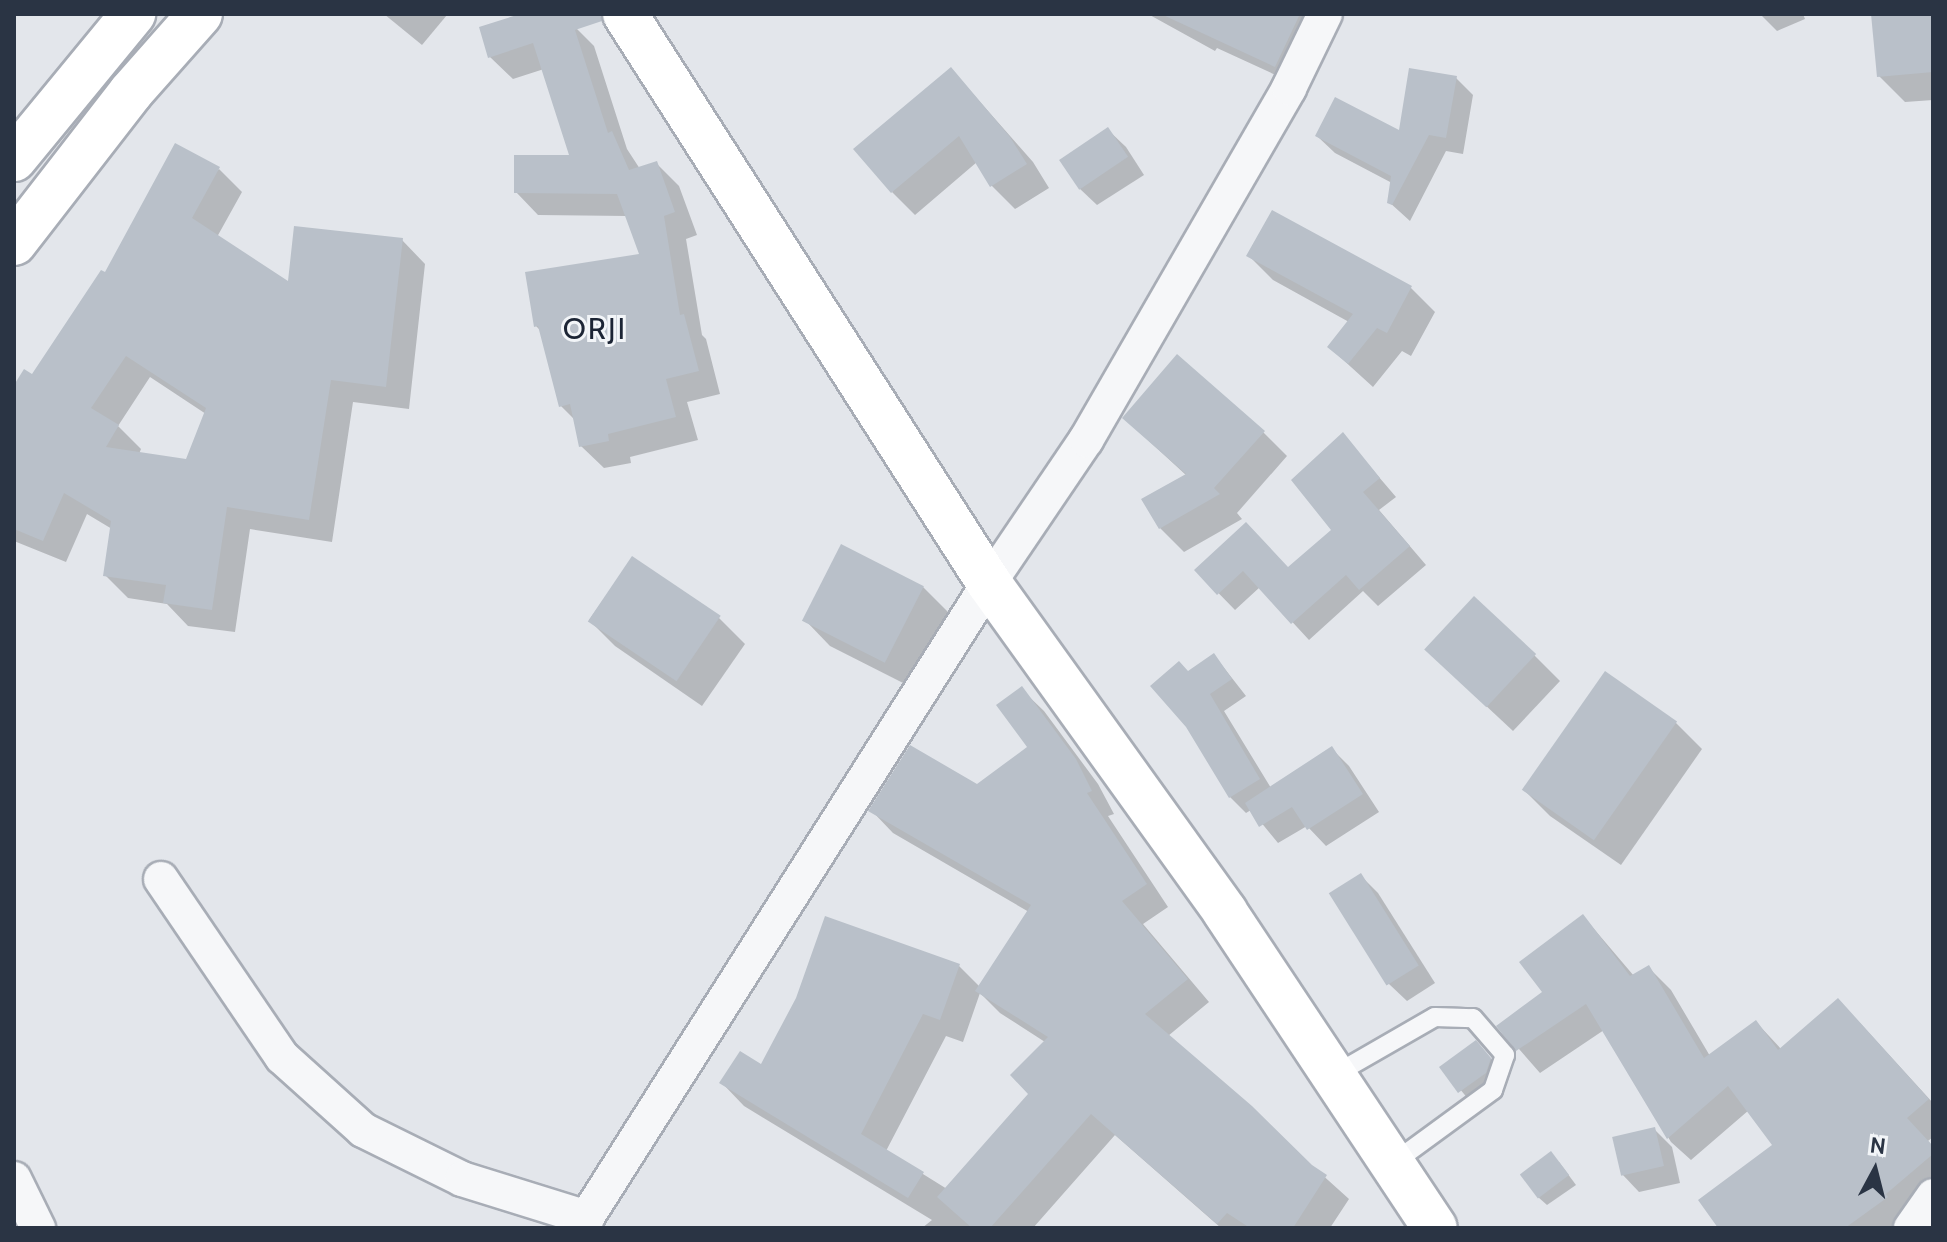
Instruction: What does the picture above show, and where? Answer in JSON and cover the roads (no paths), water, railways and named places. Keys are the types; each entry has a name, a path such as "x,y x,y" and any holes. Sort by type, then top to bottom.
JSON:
{"main road":[{"path":"14,159 133,14"},
{"path":"14,243 131,92 200,14"},
{"path":"625,14 989,583 1225,912 1435,1228"}],"street":[{"path":"161,879 282,1057 363,1130 462,1179 584,1223 989,583 1094,426 1289,88 1325,14"},
{"path":"14,1179 38,1228"},
{"path":"1911,1228 1933,1196"}],"lane":[{"path":"1334,1075 1435,1017 1473,1018 1505,1055 1493,1090 1392,1164"}],"district":[{"name":"ORJI","path":"595,329"}]}
